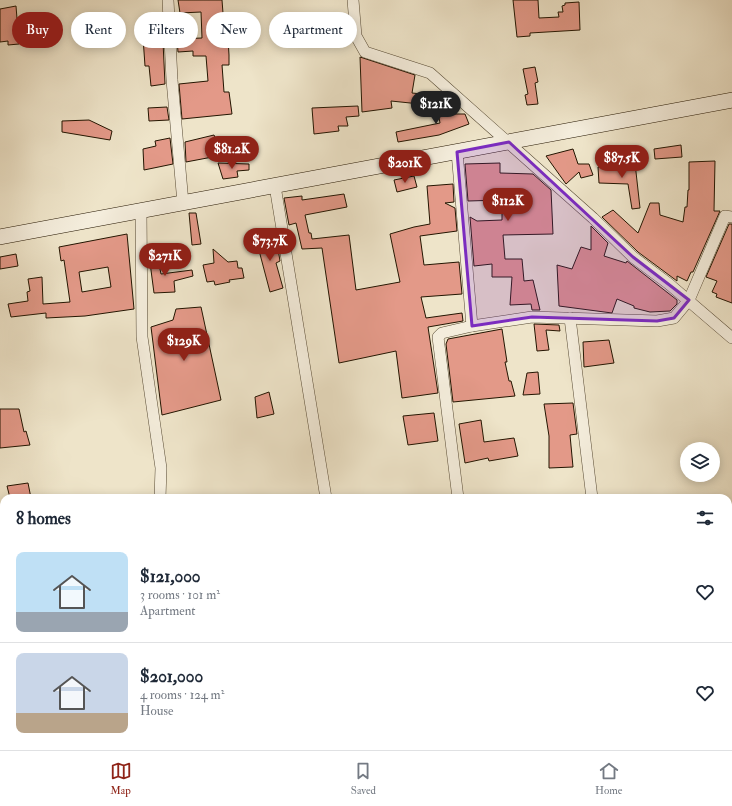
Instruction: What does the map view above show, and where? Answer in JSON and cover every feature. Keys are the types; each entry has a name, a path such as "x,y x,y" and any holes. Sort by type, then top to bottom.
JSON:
{"main road":[{"path":"0,237 732,100"}],"street":[{"path":"168,0 172,80 183,203"},
{"path":"353,0 356,36 366,52 430,73 593,218 633,257 689,300 732,338"},
{"path":"457,152 472,326"},
{"path":"274,186 325,494"},
{"path":"141,210 142,337 161,468 160,494"},
{"path":"458,494 438,337 442,333 472,326 532,317 657,321 674,318 689,300 725,216 732,217"},
{"path":"570,318 592,494"}],"highlighted area":[{"path":"509,142 633,257 689,300 674,318 657,321 532,317 472,326 457,152"}],"building":[{"path":"178,0 222,0 223,12 206,12 206,48 229,48 229,65 222,65 224,92 229,92 232,114 182,119 179,84 208,81 206,56 193,56 193,51 178,52 178,48 198,48 198,38 202,38 201,12 180,12"},
{"path":"513,0 538,0 539,18 559,17 558,12 563,12 562,6 565,5 565,3 579,2 580,30 530,33 530,36 517,37"},
{"path":"16,6 16,12 12,12 12,45 8,45 8,41 0,42 0,9"},
{"path":"144,48 163,48 165,84 151,86 149,66 145,66"},
{"path":"360,57 415,75 412,93 422,94 420,104 391,101 392,108 362,112"},
{"path":"535,67 538,82 535,83 538,104 527,105 525,95 528,94 523,69"},
{"path":"453,104 454,114 465,114 469,124 439,135 398,142 396,132 440,123 437,107"},
{"path":"358,106 359,116 346,117 348,126 338,126 339,131 314,134 312,108"},
{"path":"167,107 169,120 149,121 148,108"},
{"path":"89,120 112,131 110,140 62,132 62,121"},
{"path":"214,135 223,155 186,162 185,142"},
{"path":"170,138 173,164 144,170 143,149 156,146 155,141"},
{"path":"681,145 682,157 655,159 654,149"},
{"path":"573,149 578,164 589,164 593,175 581,178 579,172 566,184 546,156"},
{"path":"715,161 714,211 720,211 693,272 691,272 687,281 677,276 677,281 638,252 602,217 613,210 638,233 650,203 659,203 660,215 683,222 689,190 689,162"},
{"path":"218,163 249,164 249,170 237,171 238,177 223,179"},
{"path":"500,163 500,173 533,174 551,190 553,234 503,235 505,259 522,259 524,281 533,280 540,310 532,310 531,304 510,305 512,277 492,277 492,264 474,266 470,217 477,221 502,220 502,200 468,201 465,164"},
{"path":"635,163 640,208 632,209 628,184 599,183 598,167"},
{"path":"414,176 417,187 397,192 394,180"},
{"path":"453,184 454,202 445,203 455,208 457,231 420,236 424,265 459,262 462,294 421,297 426,318 462,313 463,321 428,327 438,393 402,398 396,351 339,363 322,248 302,249 296,223 289,225 284,198 302,196 302,200 344,194 347,207 305,215 312,239 349,235 356,290 400,282 390,234 430,224 427,186"},
{"path":"189,213 196,213 201,244 192,245"},
{"path":"729,224 732,224 732,303 716,297 717,294 712,292 717,281 706,277"},
{"path":"591,226 608,243 604,256 626,263 627,261 677,300 677,304 670,311 650,312 634,308 634,306 617,299 612,313 559,306 557,265 572,269 581,247 591,250"},
{"path":"127,234 134,309 85,316 46,318 46,313 11,317 8,304 28,301 27,292 30,291 28,279 42,277 43,304 70,302 64,260 61,261 59,247","holes":["108,267 111,287 82,292 79,272"]},
{"path":"276,237 280,261 276,263 283,288 270,292 256,239"},
{"path":"213,249 228,262 237,261 238,268 242,268 244,278 229,280 230,282 215,285 214,281 207,282 203,265 214,263"},
{"path":"16,254 18,266 0,269 0,257"},
{"path":"157,254 161,274 192,270 193,276 174,281 175,292 154,293 149,255"},
{"path":"201,307 221,400 162,415 151,327 173,320 176,309"},
{"path":"534,324 559,325 560,331 546,330 549,350 537,351"},
{"path":"502,329 507,362 505,362 509,381 511,381 515,396 453,402 446,344 448,339"},
{"path":"609,340 614,363 584,367 583,342"},
{"path":"538,372 540,394 523,395 527,373"},
{"path":"269,392 274,414 257,418 255,397"},
{"path":"573,403 577,434 570,435 573,467 549,468 549,436 544,404"},
{"path":"0,409 19,409 24,432 26,431 30,445 0,448"},
{"path":"434,413 438,441 408,445 403,416"},
{"path":"481,420 484,442 514,438 518,456 489,461 488,458 465,463 459,424"},
{"path":"28,483 30,494 9,494 7,486"}]}
